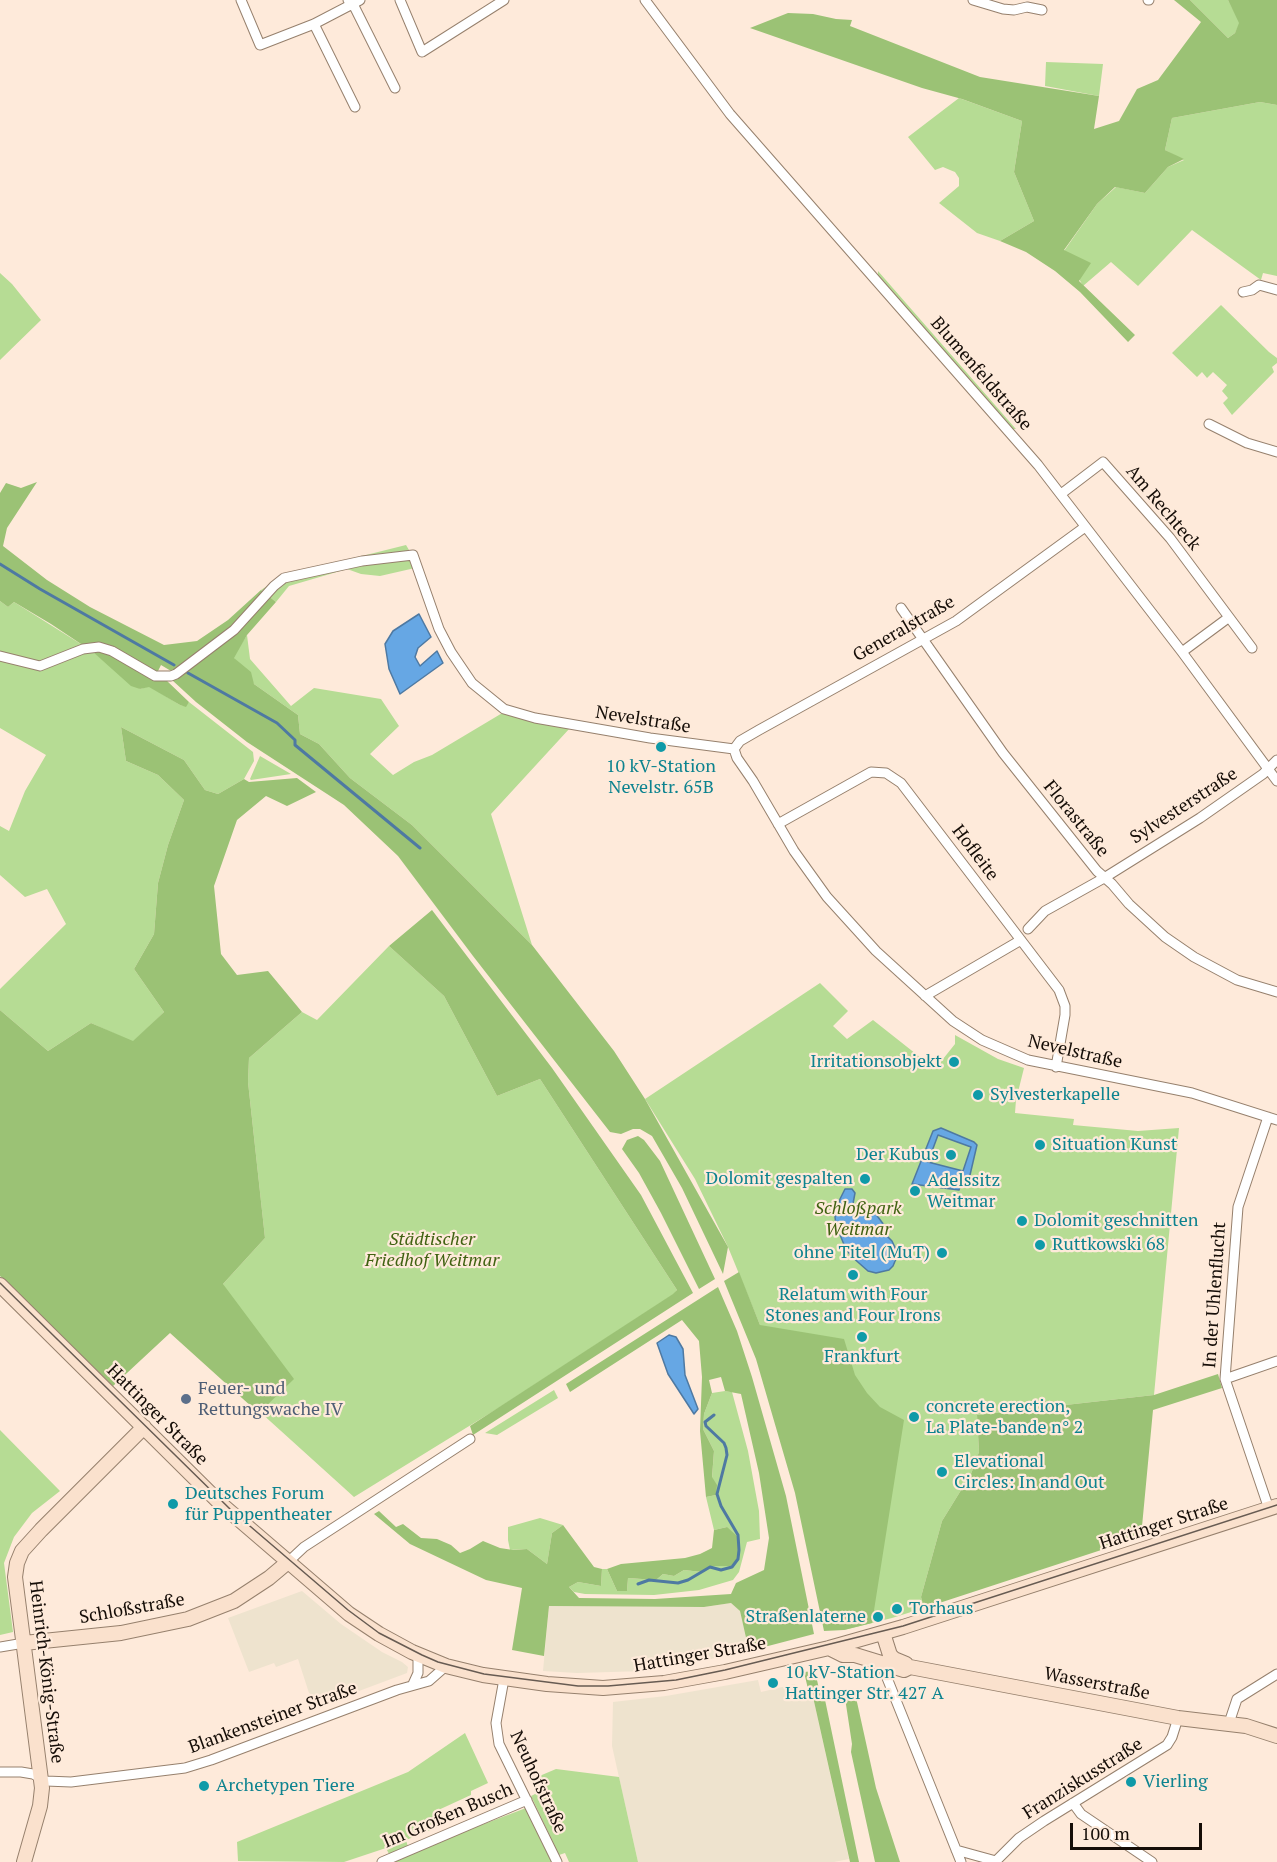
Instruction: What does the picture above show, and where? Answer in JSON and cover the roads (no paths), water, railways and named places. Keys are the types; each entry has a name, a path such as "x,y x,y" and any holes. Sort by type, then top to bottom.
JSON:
{"main road":[{"name":"Hattinger Straße","path":"0,1285 221,1504 288,1562 361,1622 392,1643 446,1666 470,1673 583,1687 627,1687 692,1679 878,1635 1273,1508"},
{"name":"Heinrich-König-Straße","path":"24,1862 40,1806 41,1779 15,1577 18,1558 41,1530 144,1427"},
{"name":"Schloßstraße","path":"24,1643 121,1633 188,1619 234,1601 269,1578 288,1562"},
{"path":"878,1635 876,1652 881,1663"},
{"name":"Wasserstraße","path":"878,1635 894,1659 910,1667 1178,1718 1229,1723 1277,1736"},
{"name":"Wasserstraße","path":"829,1648 843,1655 855,1655 904,1670 910,1667"}],"street":[{"path":"241,0 260,45 314,24 353,1 395,88"},
{"path":"400,0 422,52 504,0"},
{"name":"Blumenfeldstraße","path":"647,0 730,114 1017,440 1182,652 1277,781"},
{"path":"973,0 1003,9 1014,10 1028,7 1042,10"},
{"path":"314,24 355,107"},
{"path":"1243,292 1259,285 1277,290"},
{"path":"1209,424 1247,443 1277,452"},
{"name":"Am Rechteck","path":"1061,495 1103,462 1170,538 1252,648"},
{"name":"Generalstraße","path":"734,749 748,737 956,621 1085,527"},
{"name":"Nevelstraße","path":"0,656 40,666 83,649 99,647 112,651 155,676 171,676 234,630 284,578 362,561 413,555 439,629 452,652 472,683 504,709 547,720 651,738 734,749 736,758 753,781 805,867 827,897 871,946 953,1022 982,1040 1028,1060 1192,1093 1272,1119"},
{"name":"Florastraße","path":"901,608 1016,770 1097,872 1164,937 1194,957 1238,980 1277,992"},
{"path":"1182,652 1228,618"},
{"name":"Sylvesterstraße","path":"1028,929 1045,911 1104,878 1200,818 1263,774 1277,760"},
{"name":"Hofleite","path":"778,824 865,774 876,771 888,774 901,783 1063,997 1065,1015 1056,1067"},
{"path":"925,996 1021,940"},
{"name":"In der Uhlenflucht","path":"1272,1119 1238,1207 1225,1378 1273,1508"},
{"path":"1225,1378 1277,1361"},
{"name":"Schloßstraße","path":"288,1562 300,1550 470,1439"},
{"name":"Schloßstraße","path":"0,1647 24,1643"},
{"path":"413,1684 418,1673 418,1655"},
{"path":"881,1663 961,1862"},
{"name":"Blankensteiner Straße","path":"0,1773 21,1772 33,1774 46,1781 82,1782 185,1768 413,1684 429,1681 446,1666"},
{"path":"1229,1723 1237,1699 1277,1674"},
{"name":"Neuhofstraße","path":"504,1678 496,1723 499,1744 557,1862"},
{"name":"Franziskusstraße","path":"996,1862 1019,1838 1167,1745 1178,1718"},
{"name":"Im Großen Busch","path":"382,1862 527,1800"},
{"path":"1072,1803 1081,1814 1152,1862"},
{"path":"956,1850 996,1862"}],"water":[{"path":"419,614 431,637 418,648 415,657 420,666 437,651 443,663 400,694 389,669 385,644 393,631"},
{"path":"941,1128 977,1145 970,1175 961,1183 959,1190 912,1184 933,1131","holes":["938,1135 971,1147 963,1171 928,1162"]},
{"path":"845,1189 852,1189 855,1193 852,1209 875,1213 884,1225 886,1235 892,1241 898,1254 889,1270 876,1273 868,1271 851,1256 845,1247 835,1217"},
{"path":"669,1335 676,1337 683,1349 685,1375 698,1409 694,1414 668,1374 657,1343"}],"waterway":[{"path":"0,564 174,665"},
{"path":"188,673 277,723 295,740 295,745 420,848"},
{"path":"638,1584 649,1580 678,1583 710,1567 721,1570 732,1567 738,1559 738,1535 721,1506 717,1494 727,1455 724,1443 706,1426 705,1422 714,1415"}],"tram line":[{"path":"0,1283 230,1509 348,1610 379,1633 422,1655 438,1662 484,1674 578,1686 608,1686 676,1680 725,1670 903,1626 1277,1505"}],"place":[{"name":"10 kV-Station Nevelstr. 65B","path":"661,747"},
{"name":"Irritationsobjekt","path":"954,1062"},
{"name":"Sylvesterkapelle","path":"978,1095"},
{"name":"Situation Kunst","path":"1040,1145"},
{"name":"Der Kubus","path":"951,1155"},
{"name":"Dolomit gespalten","path":"865,1179"},
{"name":"Adelssitz Weitmar","path":"915,1191"},
{"name":"Dolomit geschnitten","path":"1022,1221"},
{"name":"Ruttkowski 68","path":"1040,1245"},
{"name":"ohne Titel (MuT)","path":"942,1253"},
{"name":"Relatum with Four Stones and Four Irons","path":"853,1275"},
{"name":"Frankfurt","path":"862,1337"},
{"name":"Feuer- und Rettungswache IV","path":"186,1399"},
{"name":"concrete erection, La Plate-bande n° 2","path":"914,1417"},
{"name":"Elevational Circles: In and Out","path":"942,1472"},
{"name":"Deutsches Forum für Puppentheater","path":"173,1504"},
{"name":"Torhaus","path":"897,1609"},
{"name":"Straßenlaterne","path":"878,1617"},
{"name":"10 kV-Station Hattinger Str. 427 A","path":"773,1683"},
{"name":"Vierling","path":"1131,1782"},
{"name":"Archetypen Tiere","path":"204,1786"}],"park label":[{"name":"Schloßpark Weitmar","path":"858,1219"},
{"name":"Städtischer Friedhof Weitmar","path":"432,1250"}]}
